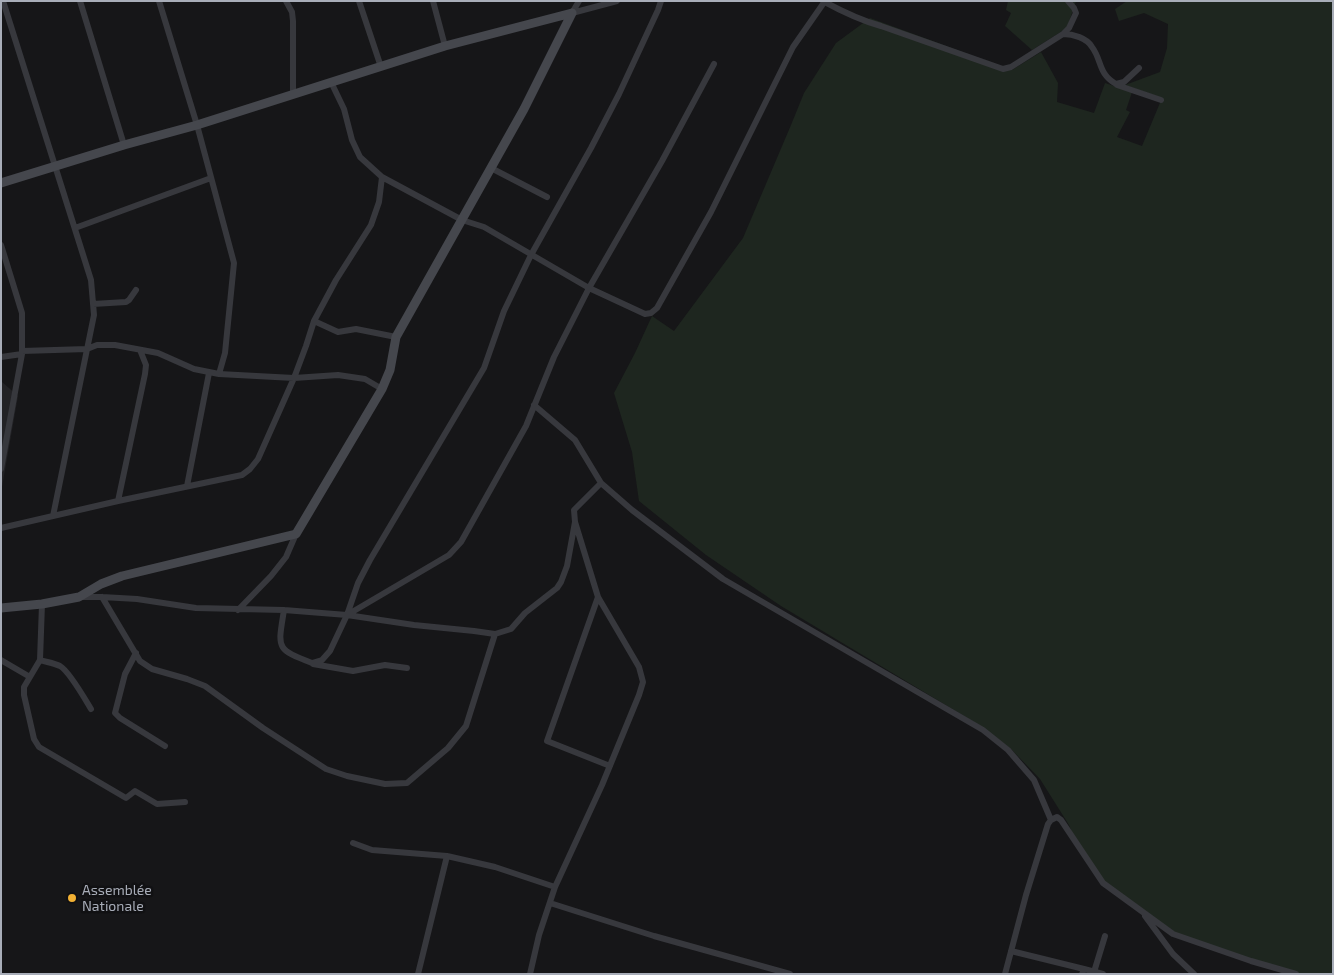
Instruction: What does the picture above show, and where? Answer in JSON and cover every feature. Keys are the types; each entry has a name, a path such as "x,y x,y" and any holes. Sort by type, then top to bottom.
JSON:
{"street":[{"path":"3,1 91,280 94,315 53,516"},
{"path":"80,1 124,145"},
{"path":"159,1 197,125 234,263 224,353 219,374"},
{"path":"286,1 292,12 293,21 293,94"},
{"path":"359,1 381,67"},
{"path":"433,1 445,46"},
{"path":"238,610 272,576 286,557 296,534 382,389 390,370 396,337 492,168 579,1"},
{"path":"1,183 124,145 197,125 445,46 617,1"},
{"path":"312,664 322,660 330,651 347,615 358,583 370,560 484,368 504,311 531,255 620,94 661,1"},
{"path":"330,82 344,109 352,140 360,157 382,177 462,220 484,228 589,288 645,314 652,313 657,308 712,212 793,47 824,2 861,21 881,26 1003,69 1011,67 1064,34 1076,13 1068,1"},
{"path":"1064,34 1072,34 1092,46 1109,80 1161,100"},
{"path":"347,615 449,555 455,550 466,534 526,426 554,357 589,288 662,161 714,64"},
{"path":"1116,84 1124,82 1139,68"},
{"path":"492,168 547,197"},
{"path":"1,528 242,475 250,469 258,459 294,378 314,321 336,280 371,225 379,202 382,177"},
{"path":"75,228 211,178"},
{"path":"1,245 22,313 22,353 1,469"},
{"path":"93,304 126,302 136,290"},
{"path":"314,321 338,332 356,329 396,337"},
{"path":"1,356 87,349 97,345 114,345 158,353 194,369 210,373 294,378 338,375 365,379 382,389"},
{"path":"118,502 146,365 140,350"},
{"path":"187,486 210,373"},
{"path":"534,405 575,440 601,483 632,510 723,579 983,730 1008,750 1034,780 1052,820"},
{"path":"530,974 539,935 555,887 610,766 643,682 639,667 598,597 575,522 574,510 601,483"},
{"path":"1,608 42,604 79,597 102,597 137,599 196,608 284,610 347,615 495,634 511,629 525,613 557,588 567,566 575,522"},
{"path":"79,597 101,584 122,576 296,534"},
{"path":"102,597 140,661 152,669 205,686 263,728 326,768 347,776 385,784 408,783 448,748 466,726 495,634"},
{"path":"598,597 547,741 610,766"},
{"path":"42,604 40,660 24,687 24,695 34,739 39,747 126,798 135,791 157,804 185,802"},
{"path":"284,610 280,639 282,646 291,655 312,664 353,671 385,665 407,668"},
{"path":"136,653 125,674 115,713 165,746"},
{"path":"1,660 30,677"},
{"path":"40,660 63,668 83,694 91,709"},
{"path":"1005,974 1026,894 1048,824 1057,817 1061,820 1103,883 1173,934 1251,961 1296,974"},
{"path":"353,843 372,850 447,856 495,867 555,887"},
{"path":"418,974 447,856"},
{"path":"550,903 654,936 788,973"},
{"path":"1141,910 1173,954 1194,974"},
{"path":"1094,972 1105,936"},
{"path":"1011,951 1083,972 1103,974"}],"shaded area":[{"path":"1008,1 1076,1 1067,28 1032,50 1005,26 1011,13 1006,10"},
{"path":"1127,1 1333,1 1333,974 1297,974 1173,934 1103,882 1076,842 1069,825 1040,779 1012,750 974,722 781,606 706,555 639,501 632,452 614,393 652,316 674,331 743,238 804,93 836,43 870,18 1012,70 1041,52 1058,83 1057,102 1094,113 1105,83 1132,92 1126,110 1130,112 1117,137 1142,146 1162,98 1125,85 1160,72 1167,48 1168,24 1144,13 1119,21 1115,9"},
{"path":"1,381 18,396 2,487 1,487"}],"place":[{"name":"Assemblée Nationale","path":"72,898"}]}
